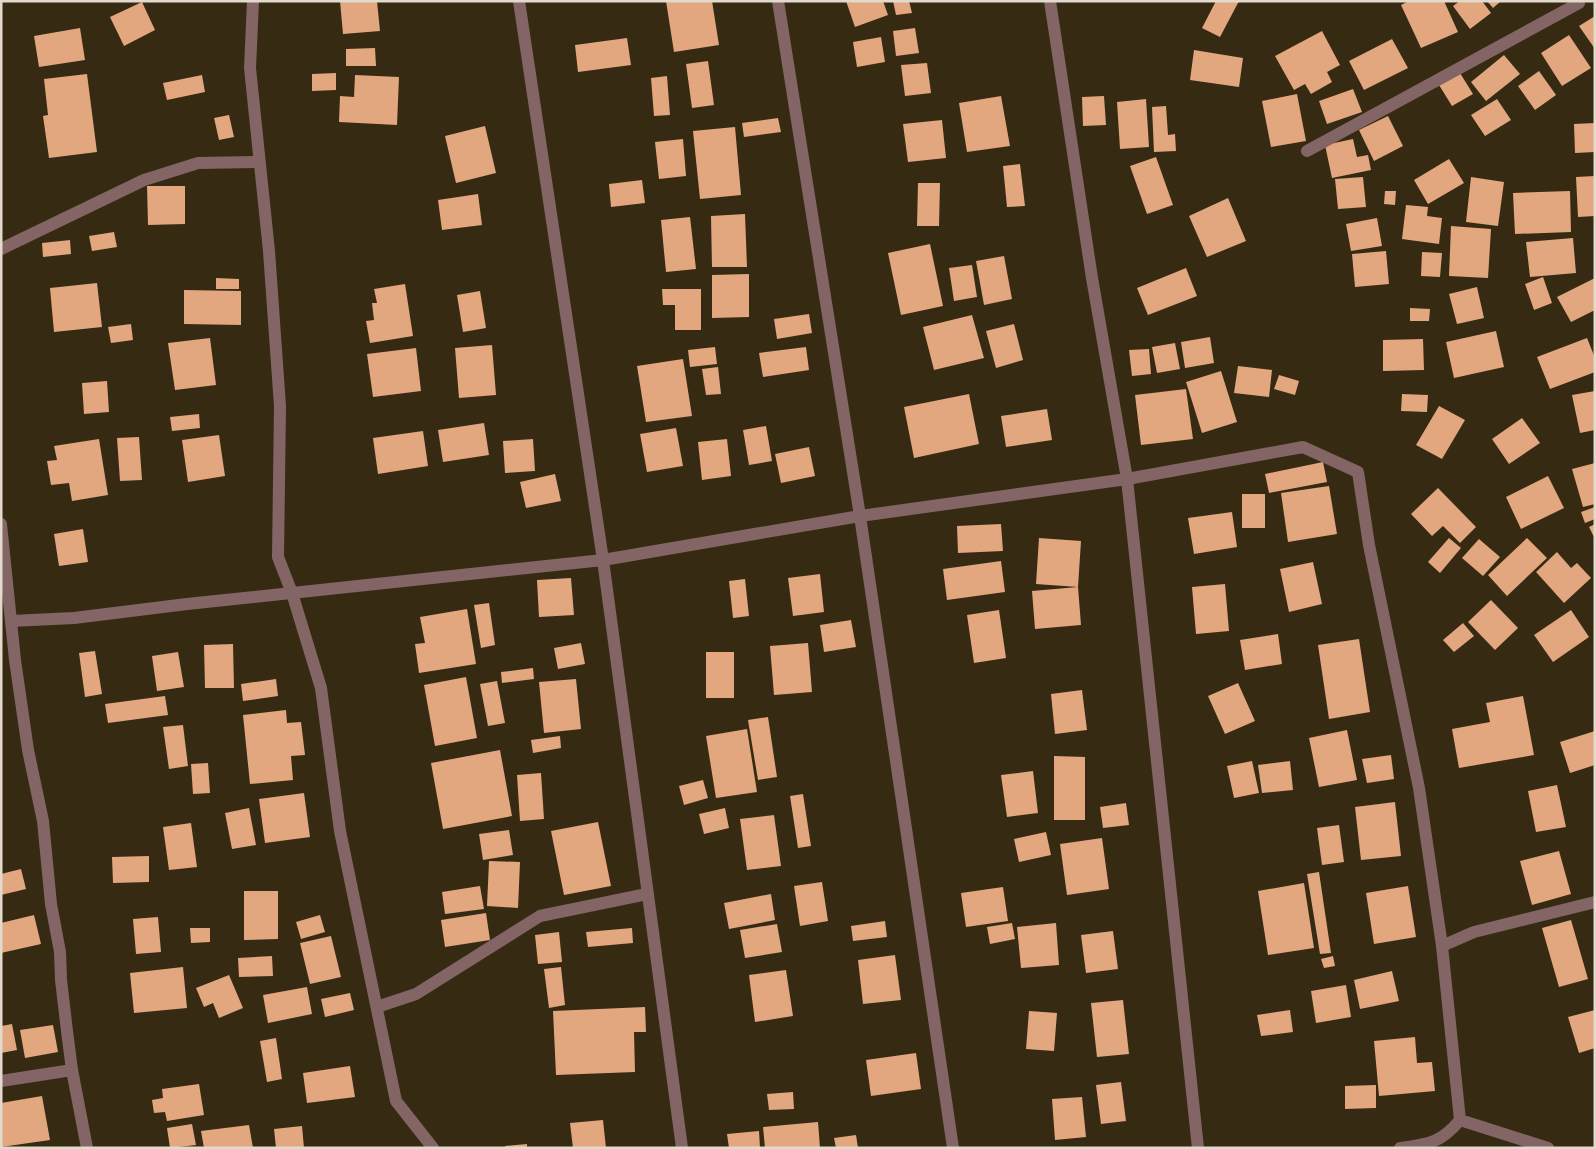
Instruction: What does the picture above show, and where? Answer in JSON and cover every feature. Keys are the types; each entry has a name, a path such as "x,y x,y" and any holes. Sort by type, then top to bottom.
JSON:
{"street":[{"path":"253,1 250,68 269,252 280,406 278,557 292,593 321,688 340,831 396,1101 433,1148"},
{"path":"519,1 603,560 682,1148"},
{"path":"778,1 860,516 953,1148"},
{"path":"1050,1 1092,278 1126,479 1198,1148"},
{"path":"1307,151 1579,3 1579,1"},
{"path":"1,249 144,180 198,163 260,162"},
{"path":"11,621 74,618 187,604 603,560 860,516 1126,479 1303,446 1358,472 1369,545 1419,788 1442,946 1460,1120 1449,1133 1427,1144 1400,1148"},
{"path":"1,524 24,726 43,821 51,904 60,952 61,980 72,1070 87,1148"},
{"path":"377,1007 416,994 540,916 647,894"},
{"path":"1442,946 1474,932 1595,902"},
{"path":"1,1081 72,1070"},
{"path":"1460,1120 1548,1148"}],"building":[{"path":"340,1 377,1 380,31 343,34"},
{"path":"666,1 712,1 719,45 674,52"},
{"path":"846,1 883,1 888,15 855,27"},
{"path":"893,1 909,1 912,13 896,15"},
{"path":"1216,1 1239,1 1220,37 1202,28"},
{"path":"1409,1 1444,1 1458,32 1421,48 1401,5"},
{"path":"1460,1 1482,1 1491,13 1470,29 1453,6"},
{"path":"1487,1 1501,1 1493,8"},
{"path":"142,2 155,30 124,46 110,17"},
{"path":"1595,16 1595,49 1579,26"},
{"path":"80,28 85,60 39,67 34,36"},
{"path":"915,28 919,53 896,56 893,31"},
{"path":"1322,31 1340,65 1327,72 1332,82 1311,94 1305,84 1294,90 1275,56"},
{"path":"1569,35 1591,68 1562,86 1541,53"},
{"path":"881,37 885,62 857,67 853,42"},
{"path":"627,38 631,65 578,72 575,45"},
{"path":"1392,39 1408,68 1364,90 1349,61"},
{"path":"375,48 376,66 346,66 346,49"},
{"path":"1194,50 1243,58 1239,87 1190,80"},
{"path":"1504,55 1520,74 1486,101 1471,82"},
{"path":"708,61 714,105 692,108 686,64"},
{"path":"927,63 931,93 905,96 901,65"},
{"path":"1539,71 1556,95 1535,110 1518,86"},
{"path":"336,73 336,90 312,91 312,74"},
{"path":"1460,73 1473,94 1452,106 1439,85"},
{"path":"87,74 97,152 49,158 43,116 48,115 44,79"},
{"path":"202,75 205,92 167,100 163,83"},
{"path":"355,75 399,77 397,125 339,122 340,96 354,97"},
{"path":"667,76 670,115 654,116 651,78"},
{"path":"1353,89 1362,112 1327,124 1319,101"},
{"path":"1297,94 1306,141 1271,147 1262,101"},
{"path":"1001,96 1010,146 967,152 959,103"},
{"path":"1104,96 1106,125 1083,126 1082,97"},
{"path":"1146,99 1149,147 1120,149 1117,102"},
{"path":"1497,99 1511,120 1485,136 1471,115"},
{"path":"1166,106 1168,135 1175,134 1176,151 1154,152 1152,107"},
{"path":"229,115 234,137 219,140 214,118"},
{"path":"1388,116 1403,146 1374,161 1359,130"},
{"path":"778,118 781,132 744,137 742,123"},
{"path":"942,120 946,158 908,162 903,124"},
{"path":"1595,123 1595,152 1575,153 1574,124"},
{"path":"485,126 496,173 456,183 445,136"},
{"path":"735,127 741,195 700,199 693,131"},
{"path":"683,139 686,176 659,179 655,142"},
{"path":"1353,139 1357,157 1368,155 1371,170 1332,178 1325,145"},
{"path":"1156,157 1173,205 1147,214 1130,166"},
{"path":"1449,159 1464,183 1428,204 1414,180"},
{"path":"1020,164 1025,206 1007,207 1003,166"},
{"path":"1595,176 1595,216 1578,217 1576,177"},
{"path":"1363,177 1366,207 1338,209 1335,179"},
{"path":"1471,177 1504,182 1498,226 1466,222"},
{"path":"642,180 645,203 611,207 609,184"},
{"path":"918,183 940,183 939,226 917,226"},
{"path":"147,186 185,186 185,224 148,225"},
{"path":"1385,191 1396,191 1395,205 1384,204"},
{"path":"1570,191 1571,232 1515,234 1513,193"},
{"path":"478,194 482,225 442,230 438,200"},
{"path":"1228,198 1246,241 1207,257 1189,216"},
{"path":"1406,205 1428,207 1427,216 1442,218 1439,244 1402,239"},
{"path":"745,214 747,267 712,267 711,216"},
{"path":"690,217 696,269 666,272 661,220"},
{"path":"1377,218 1382,246 1351,251 1346,224"},
{"path":"1451,226 1491,229 1488,278 1449,276"},
{"path":"114,232 117,247 92,251 89,236"},
{"path":"1573,238 1576,273 1530,277 1526,242"},
{"path":"70,240 71,254 43,257 42,243"},
{"path":"930,244 943,306 901,315 888,253"},
{"path":"1386,251 1389,284 1355,287 1352,254"},
{"path":"1422,252 1442,253 1440,277 1421,276"},
{"path":"1004,256 1012,299 984,305 976,261"},
{"path":"972,265 977,297 954,301 949,268"},
{"path":"1186,268 1197,296 1148,315 1137,288"},
{"path":"749,274 749,317 712,318 712,275"},
{"path":"1543,277 1552,303 1534,310 1525,284"},
{"path":"216,278 239,279 239,289 216,289"},
{"path":"1595,278 1595,310 1571,322 1557,297"},
{"path":"97,283 102,327 54,332 50,288"},
{"path":"405,284 413,336 370,343 366,321 374,320 372,303 377,303 374,289"},
{"path":"1477,287 1484,318 1457,324 1449,294"},
{"path":"662,289 701,289 701,330 675,330 675,305 663,305"},
{"path":"184,290 241,291 241,325 184,324"},
{"path":"480,291 486,328 463,332 457,295"},
{"path":"1410,308 1430,309 1429,321 1410,321"},
{"path":"809,314 812,333 777,339 774,319"},
{"path":"972,315 984,358 934,370 923,327"},
{"path":"131,324 133,340 111,343 108,327"},
{"path":"1014,324 1023,360 996,368 986,331"},
{"path":"1496,331 1504,367 1454,378 1446,342"},
{"path":"1210,337 1214,363 1185,368 1181,342"},
{"path":"210,338 216,385 175,390 168,343"},
{"path":"1587,338 1595,358 1595,372 1550,389 1537,357"},
{"path":"1423,339 1424,370 1383,371 1383,340"},
{"path":"1175,343 1180,369 1157,373 1152,347"},
{"path":"492,345 496,395 459,398 455,348"},
{"path":"715,347 717,364 690,367 688,350"},
{"path":"806,347 809,370 763,377 759,353"},
{"path":"416,348 421,391 373,397 367,354"},
{"path":"1149,349 1151,374 1132,376 1129,350"},
{"path":"683,359 692,416 646,422 637,366"},
{"path":"1238,366 1272,370 1269,397 1234,393"},
{"path":"718,367 721,394 706,395 702,369"},
{"path":"1221,371 1237,422 1202,433 1186,382"},
{"path":"1279,375 1299,381 1295,395 1274,389"},
{"path":"107,381 109,412 84,414 82,383"},
{"path":"1186,389 1193,439 1141,445 1135,395"},
{"path":"1595,391 1595,430 1580,433 1572,395"},
{"path":"969,394 979,444 914,458 904,407"},
{"path":"1402,394 1428,395 1427,412 1401,411"},
{"path":"1439,406 1465,420 1442,459 1416,445"},
{"path":"1047,409 1052,440 1006,447 1001,416"},
{"path":"199,414 200,428 172,431 170,417"},
{"path":"1522,418 1540,443 1509,464 1492,439"},
{"path":"484,423 489,455 443,462 438,430"},
{"path":"766,426 772,461 749,465 743,430"},
{"path":"676,428 683,466 647,472 640,434"},
{"path":"423,431 428,466 378,474 373,438"},
{"path":"219,435 225,476 188,482 182,440"},
{"path":"139,437 142,480 120,481 117,438"},
{"path":"99,439 108,495 72,501 69,483 51,485 47,461 57,460 54,446"},
{"path":"533,439 535,471 505,473 503,441"},
{"path":"727,439 731,476 702,480 698,442"},
{"path":"809,447 815,476 781,483 775,454"},
{"path":"1323,462 1327,482 1269,493 1265,474"},
{"path":"1595,463 1595,504 1583,507 1572,469"},
{"path":"555,474 561,501 526,508 520,482"},
{"path":"1548,476 1564,508 1521,529 1506,497"},
{"path":"1329,486 1337,534 1288,542 1281,493"},
{"path":"1438,488 1476,527 1460,543 1443,526 1432,536 1411,514"},
{"path":"1242,494 1265,494 1265,528 1242,528"},
{"path":"1595,507 1595,519 1585,523 1581,512"},
{"path":"1232,512 1237,547 1194,554 1188,518"},
{"path":"1001,524 1003,551 958,553 957,526"},
{"path":"1595,524 1595,539 1589,527"},
{"path":"83,529 88,562 59,566 54,534"},
{"path":"1039,538 1081,541 1078,587 1036,584"},
{"path":"1449,538 1461,548 1440,573 1428,562"},
{"path":"1527,538 1547,558 1507,596 1488,575"},
{"path":"1479,539 1500,557 1483,576 1462,558"},
{"path":"1557,552 1571,568 1577,563 1591,578 1564,603 1536,572"},
{"path":"1001,561 1005,592 947,600 943,569"},
{"path":"1313,562 1322,604 1289,612 1280,569"},
{"path":"820,574 824,612 793,616 788,578"},
{"path":"571,578 574,615 539,617 537,580"},
{"path":"745,579 749,616 733,618 729,581"},
{"path":"1225,584 1229,631 1196,634 1192,587"},
{"path":"1078,587 1081,625 1035,629 1032,591"},
{"path":"1491,600 1518,628 1495,650 1468,622"},
{"path":"489,603 495,645 481,648 474,605"},
{"path":"467,609 476,664 419,673 415,644 425,643 420,617"},
{"path":"999,610 1006,658 974,663 967,615"},
{"path":"1571,610 1589,637 1553,662 1534,635"},
{"path":"851,620 856,647 824,652 820,625"},
{"path":"1463,623 1474,636 1454,652 1443,640"},
{"path":"1278,634 1282,664 1245,670 1240,640"},
{"path":"1359,639 1370,712 1329,719 1318,645"},
{"path":"581,643 585,664 558,669 554,648"},
{"path":"808,643 812,692 774,695 770,646"},
{"path":"233,644 234,688 205,688 204,645"},
{"path":"95,651 102,694 85,697 79,653"},
{"path":"178,652 184,687 157,691 152,656"},
{"path":"706,652 734,652 734,698 706,698"},
{"path":"533,668 534,679 502,683 501,672"},
{"path":"466,677 477,738 435,746 424,685"},
{"path":"276,679 278,696 243,701 241,684"},
{"path":"576,679 581,729 544,733 539,682"},
{"path":"497,681 505,723 488,726 480,684"},
{"path":"1238,683 1255,721 1225,734 1208,696"},
{"path":"1082,690 1087,730 1055,734 1051,694"},
{"path":"165,696 168,715 108,723 105,704"},
{"path":"1523,696 1534,755 1459,768 1452,729 1490,722 1486,703"},
{"path":"286,710 287,723 301,722 305,755 291,756 293,780 250,784 243,715"},
{"path":"768,717 777,777 758,780 748,720"},
{"path":"183,725 188,766 169,769 163,727"},
{"path":"747,729 757,792 716,798 706,736"},
{"path":"1347,730 1357,780 1319,787 1309,738"},
{"path":"1595,731 1595,765 1570,773 1560,742"},
{"path":"560,736 561,748 533,753 531,740"},
{"path":"500,750 512,816 443,829 431,763"},
{"path":"1391,755 1394,779 1367,783 1362,759"},
{"path":"1054,756 1085,757 1085,820 1054,820"},
{"path":"1252,761 1259,793 1234,798 1227,766"},
{"path":"1290,761 1293,790 1262,793 1258,765"},
{"path":"208,763 210,793 193,794 191,764"},
{"path":"1033,771 1038,813 1007,817 1001,775"},
{"path":"541,773 544,819 520,821 517,775"},
{"path":"703,780 708,798 684,805 679,786"},
{"path":"1557,785 1566,827 1536,832 1528,791"},
{"path":"304,793 310,837 265,843 259,799"},
{"path":"803,794 811,846 798,848 790,796"},
{"path":"1395,802 1401,856 1361,860 1355,807"},
{"path":"1126,803 1129,825 1103,828 1100,807"},
{"path":"249,808 256,845 232,849 225,813"},
{"path":"725,808 729,828 704,834 699,814"},
{"path":"774,815 781,866 747,870 740,819"},
{"path":"598,822 611,886 564,895 551,831"},
{"path":"191,823 197,867 169,870 163,827"},
{"path":"1339,825 1344,862 1322,865 1317,828"},
{"path":"509,830 513,855 483,860 479,834"},
{"path":"1046,832 1051,855 1019,862 1014,839"},
{"path":"1102,838 1109,889 1067,895 1060,844"},
{"path":"1559,851 1571,894 1532,905 1520,861"},
{"path":"149,856 149,882 113,883 112,857"},
{"path":"489,861 520,862 518,908 487,906"},
{"path":"21,869 26,889 1,895 1,874"},
{"path":"1319,872 1331,953 1320,954 1307,874"},
{"path":"822,882 828,921 800,926 794,886"},
{"path":"1304,883 1314,948 1268,955 1258,891"},
{"path":"480,886 484,909 445,914 442,892"},
{"path":"1408,886 1416,937 1374,944 1366,893"},
{"path":"1003,887 1008,921 966,927 961,893"},
{"path":"244,891 278,891 278,939 244,940"},
{"path":"771,894 775,920 729,929 724,903"},
{"path":"486,913 490,940 445,947 441,920"},
{"path":"34,915 41,944 1,953 1,923"},
{"path":"320,915 325,932 301,939 296,922"},
{"path":"158,917 161,952 136,954 133,919"},
{"path":"1571,920 1588,979 1559,987 1542,928"},
{"path":"885,921 887,937 853,941 851,926"},
{"path":"1012,923 1015,939 990,944 987,927"},
{"path":"1056,923 1059,965 1021,968 1017,927"},
{"path":"777,924 782,952 745,958 740,930"},
{"path":"190,928 210,928 210,942 191,943"},
{"path":"632,928 633,943 588,947 586,932"},
{"path":"1113,931 1118,969 1086,973 1081,935"},
{"path":"559,932 562,962 538,964 535,935"},
{"path":"331,936 341,977 310,984 300,943"},
{"path":"895,955 901,1000 863,1004 858,960"},
{"path":"272,956 273,976 239,977 238,958"},
{"path":"1333,956 1335,966 1324,968 1321,959"},
{"path":"183,967 187,1008 134,1013 130,973"},
{"path":"561,967 565,1005 549,1008 544,969"},
{"path":"786,970 793,1016 755,1022 749,975"},
{"path":"1392,971 1399,1001 1360,1009 1354,980"},
{"path":"229,975 243,1008 219,1018 213,1003 204,1007 196,988"},
{"path":"1346,985 1351,1017 1316,1023 1311,991"},
{"path":"307,987 312,1014 268,1023 263,995"},
{"path":"350,993 354,1010 325,1017 321,999"},
{"path":"1123,1000 1129,1054 1097,1057 1091,1003"},
{"path":"645,1007 646,1032 634,1032 635,1072 556,1075 553,1011"},
{"path":"1290,1010 1293,1032 1261,1036 1257,1015"},
{"path":"1595,1010 1595,1048 1579,1053 1568,1017"},
{"path":"1029,1011 1057,1013 1054,1051 1026,1049"},
{"path":"12,1024 17,1050 1,1053 1,1026"},
{"path":"53,1025 58,1052 25,1058 20,1030"},
{"path":"1415,1037 1417,1063 1432,1062 1435,1091 1379,1096 1374,1041"},
{"path":"276,1038 282,1079 267,1082 260,1041"},
{"path":"916,1053 921,1089 871,1096 866,1060"},
{"path":"350,1066 355,1097 307,1103 303,1073"},
{"path":"1121,1082 1126,1121 1101,1124 1096,1085"},
{"path":"199,1084 204,1115 167,1121 165,1112 154,1113 152,1100 163,1098 162,1089"},
{"path":"1376,1085 1376,1108 1345,1109 1345,1086"},
{"path":"793,1092 794,1109 769,1110 767,1094"},
{"path":"42,1096 50,1140 1,1147 1,1103"},
{"path":"1082,1097 1086,1137 1055,1140 1052,1099"},
{"path":"603,1120 606,1148 573,1148 570,1123"},
{"path":"818,1122 820,1148 765,1148 763,1127"},
{"path":"192,1124 196,1145 170,1148 167,1128"},
{"path":"249,1125 253,1148 204,1148 201,1131"},
{"path":"302,1126 304,1148 276,1148 274,1129"},
{"path":"759,1131 760,1148 729,1148 727,1134"},
{"path":"856,1135 858,1148 836,1148 834,1138"},
{"path":"527,1144 527,1148 505,1148 505,1146"}]}
